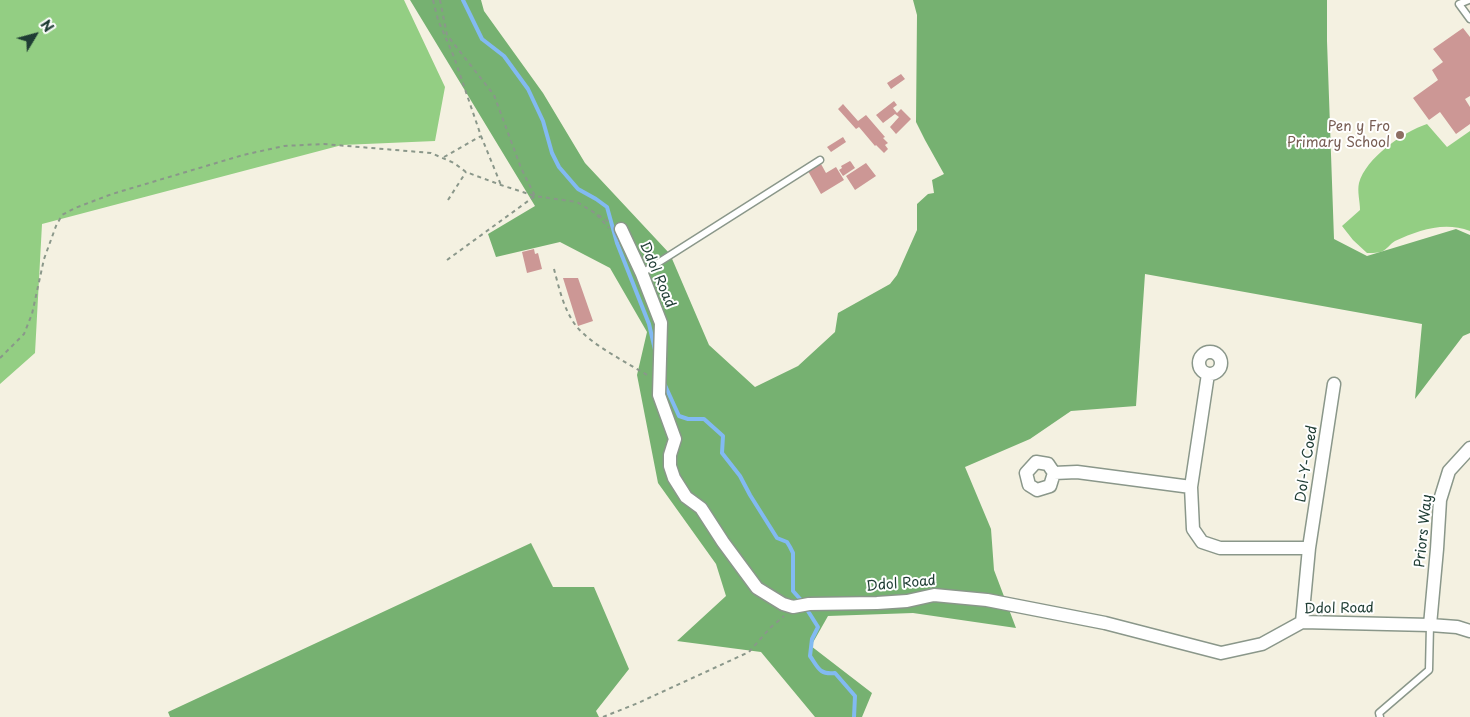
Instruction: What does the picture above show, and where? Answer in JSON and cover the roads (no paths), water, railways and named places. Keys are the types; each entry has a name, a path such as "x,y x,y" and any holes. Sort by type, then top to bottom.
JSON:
{"street":[{"name":"Ddol Road","path":"621,229 642,273 661,323 659,395 675,439 670,455 670,466 674,478 686,497 701,508 722,542 758,588 786,605 793,607 854,602 877,604 907,601 934,595 987,600 1105,623 1221,653 1262,644 1302,622 1430,625 1457,627 1470,631"},
{"path":"1208,374 1191,488 1193,529 1202,542 1220,548 1309,548"},
{"name":"Dol-Y-Coed","path":"1302,622 1309,548 1334,384"},
{"name":"Priors Way","path":"1430,625 1440,500 1449,471 1470,448"},
{"path":"1054,473 1077,472 1191,488"}],"lane":[{"path":"1469,0 1459,4 1470,19"},
{"path":"642,273 820,160"},
{"path":"1380,717 1379,713 1429,670 1430,625"}],"waterway":[{"path":"463,0 482,39 504,56 528,89 543,121 552,153 559,167 578,189 607,207 617,243 649,324 655,350"},
{"path":"664,383 679,416 688,419 704,419 723,436 722,453 740,476 777,538 787,542 790,547 793,553 793,591 818,627 812,639 810,656 822,671 825,673 835,673 855,696 854,717"}],"place":[{"name":"Pen y Fro Primary School","path":"1400,135"}]}
